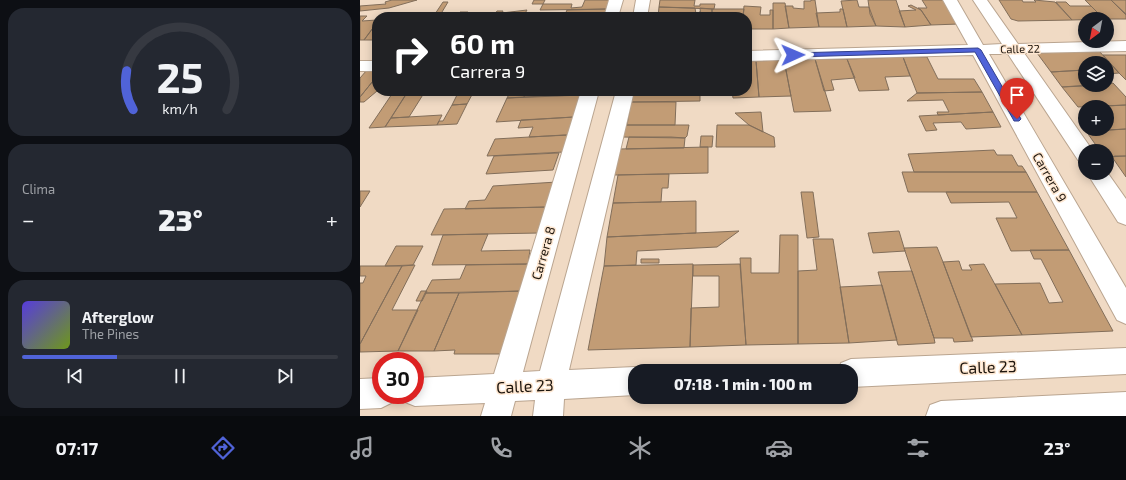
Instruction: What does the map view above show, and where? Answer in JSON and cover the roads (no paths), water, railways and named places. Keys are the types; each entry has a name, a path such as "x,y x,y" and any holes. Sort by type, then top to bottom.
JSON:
{"street":[{"path":"612,12 616,0"},
{"path":"641,12 643,0"},
{"name":"Carrera 9","path":"950,0 967,40 1126,312"},
{"path":"980,0 1012,39 1078,144"},
{"name":"Calle 22","path":"1055,33 1078,33"},
{"name":"Calle 22","path":"752,56 967,40 1012,39 1126,46"},
{"path":"360,66 372,66"},
{"name":"Carrera 8","path":"496,416 589,96"},
{"path":"548,416 551,385 623,96"},
{"path":"1102,180 1126,216"},
{"name":"Calle 23","path":"858,373 1126,361"},
{"name":"Calle 23","path":"424,391 628,382"},
{"path":"360,394 372,393"},
{"path":"941,416 1126,408"}]}
